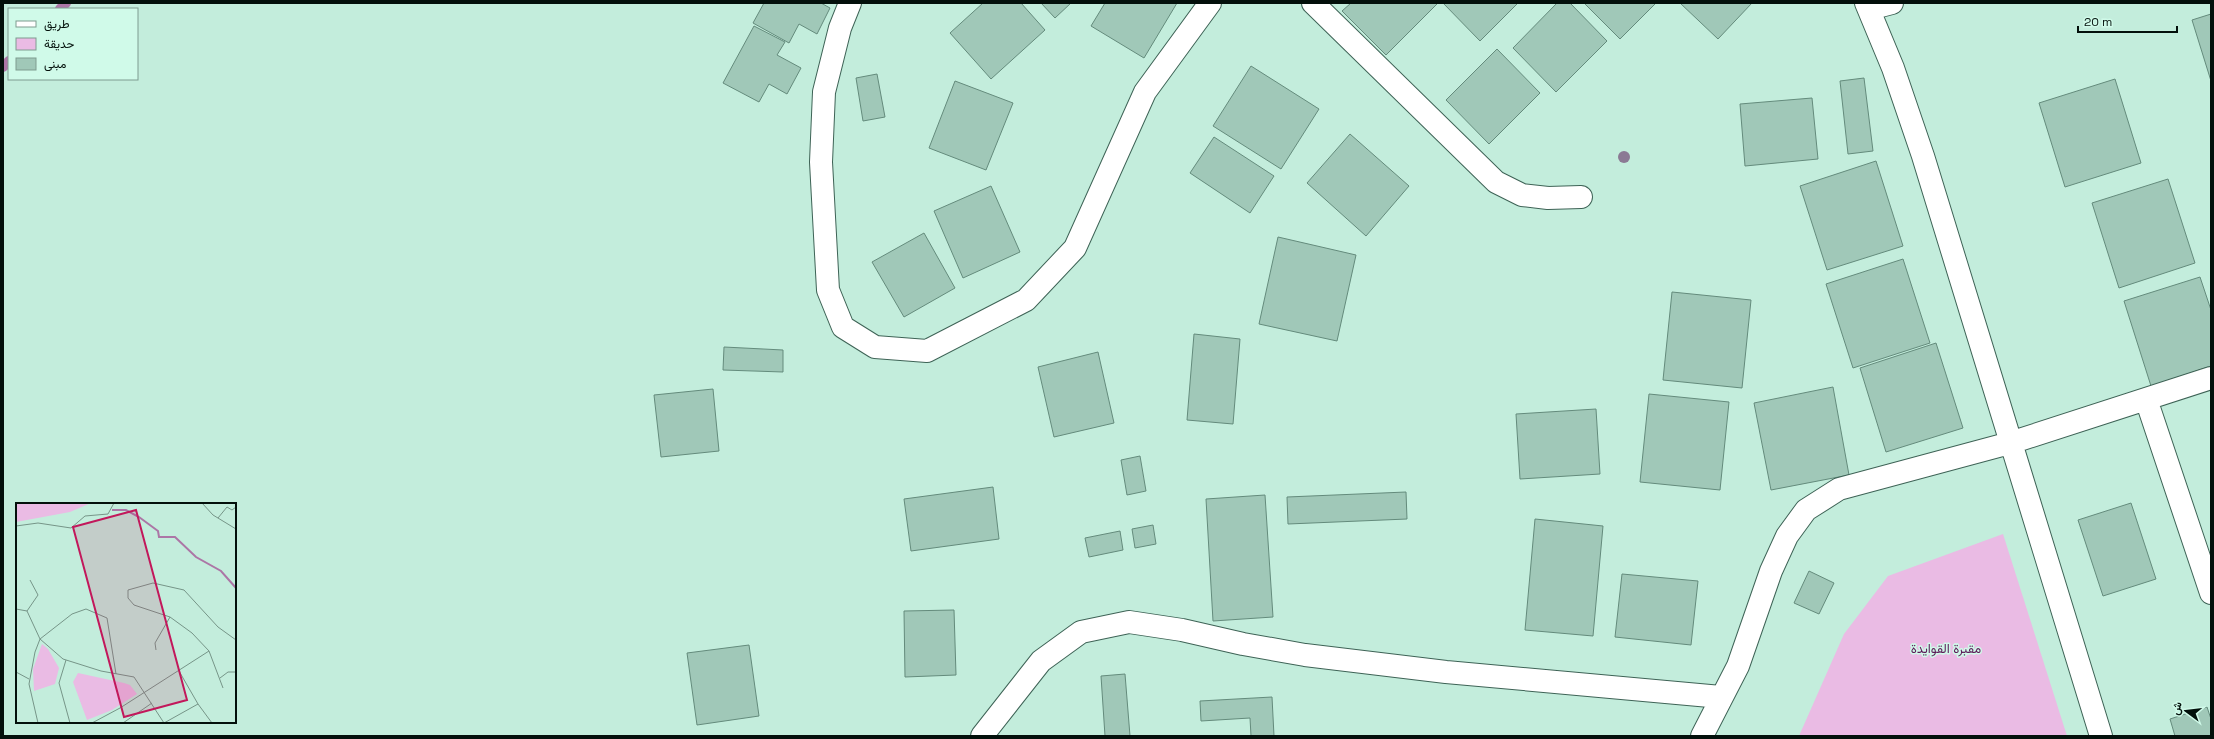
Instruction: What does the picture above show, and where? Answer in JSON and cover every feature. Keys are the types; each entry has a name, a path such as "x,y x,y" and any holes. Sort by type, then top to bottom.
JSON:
{"street":[{"path":"850,3 840,28 824,92 821,162 828,290 843,327 875,347 927,351 1026,300 1075,248 1145,92 1210,3"},
{"path":"1313,3 1496,182 1522,195 1548,198 1581,197"},
{"path":"1892,3 1868,6 1893,68 1923,156 2100,736"},
{"path":"1702,736 1738,666 1771,570 1787,536 1806,510 1839,489 2010,443 2211,378"},
{"path":"2146,399 2211,593"},
{"path":"982,736 1041,661 1081,632 1129,622 1182,630 1243,644 1305,655 1446,672 1721,697"}],"green space":[{"name":"مقبرة القوايدة","path":"2003,534 2067,736 1799,736 1844,634 1888,576"}],"building":[{"path":"764,3 821,3 830,8 817,34 799,24 789,43 753,23"},
{"path":"983,3 1021,3 1045,30 991,79 950,33"},
{"path":"1041,3 1071,3 1055,18"},
{"path":"1105,3 1177,3 1144,58 1091,26"},
{"path":"1351,3 1437,4 1386,55 1342,11"},
{"path":"1443,3 1518,3 1480,41"},
{"path":"1557,3 1570,3 1607,41 1556,92 1513,48"},
{"path":"1584,3 1656,3 1620,39"},
{"path":"1680,3 1752,3 1718,39"},
{"path":"2211,14 2211,81 2192,20"},
{"path":"754,26 785,42 777,55 801,68 787,94 769,84 759,102 723,83"},
{"path":"1497,49 1540,93 1489,144 1446,100"},
{"path":"1251,66 1319,109 1281,169 1213,126"},
{"path":"877,74 885,117 863,121 856,78"},
{"path":"1864,78 1873,151 1848,154 1840,81"},
{"path":"2115,79 2141,163 2065,187 2039,103"},
{"path":"955,81 1013,103 986,170 929,148"},
{"path":"1812,98 1818,159 1745,166 1740,104"},
{"path":"1350,134 1409,186 1366,236 1307,183"},
{"path":"1214,137 1274,176 1250,213 1190,173"},
{"path":"1876,161 1903,246 1827,270 1800,186"},
{"path":"2168,179 2195,263 2119,288 2092,203"},
{"path":"991,186 1020,252 963,278 934,211"},
{"path":"924,233 955,288 904,317 872,262"},
{"path":"1278,237 1356,255 1337,341 1259,324"},
{"path":"1903,259 1930,343 1853,368 1826,284"},
{"path":"2200,277 2211,310 2211,366 2151,386 2124,301"},
{"path":"1672,292 1751,300 1742,388 1663,380"},
{"path":"1194,334 1240,339 1233,424 1187,420"},
{"path":"1936,343 1963,428 1886,452 1860,368"},
{"path":"724,347 783,350 783,372 723,370"},
{"path":"1098,352 1114,423 1054,437 1038,367"},
{"path":"1833,387 1849,475 1771,490 1754,403"},
{"path":"713,389 719,451 661,457 654,395"},
{"path":"1649,394 1729,402 1720,490 1640,482"},
{"path":"1596,409 1600,474 1520,479 1516,414"},
{"path":"1140,456 1146,491 1127,495 1121,460"},
{"path":"993,487 999,539 911,551 904,499"},
{"path":"1406,492 1407,519 1288,524 1287,497"},
{"path":"1265,495 1273,617 1213,621 1206,499"},
{"path":"2131,503 2156,579 2103,596 2078,520"},
{"path":"1535,519 1603,526 1593,636 1525,630"},
{"path":"1153,525 1156,544 1135,548 1132,529"},
{"path":"1120,531 1123,550 1089,557 1085,538"},
{"path":"1809,571 1834,583 1819,614 1794,603"},
{"path":"1622,574 1698,581 1691,645 1615,637"},
{"path":"954,610 956,675 905,677 904,611"},
{"path":"749,645 759,716 697,725 687,653"},
{"path":"1125,674 1130,736 1105,736 1101,676"},
{"path":"1272,697 1274,736 1251,736 1250,718 1201,721 1200,701"},
{"path":"2207,707 2211,719 2211,736 2175,736 2170,719"}],"waterway":[{"path":"61,8 66,3"},
{"path":"3,67 8,62"}]}
